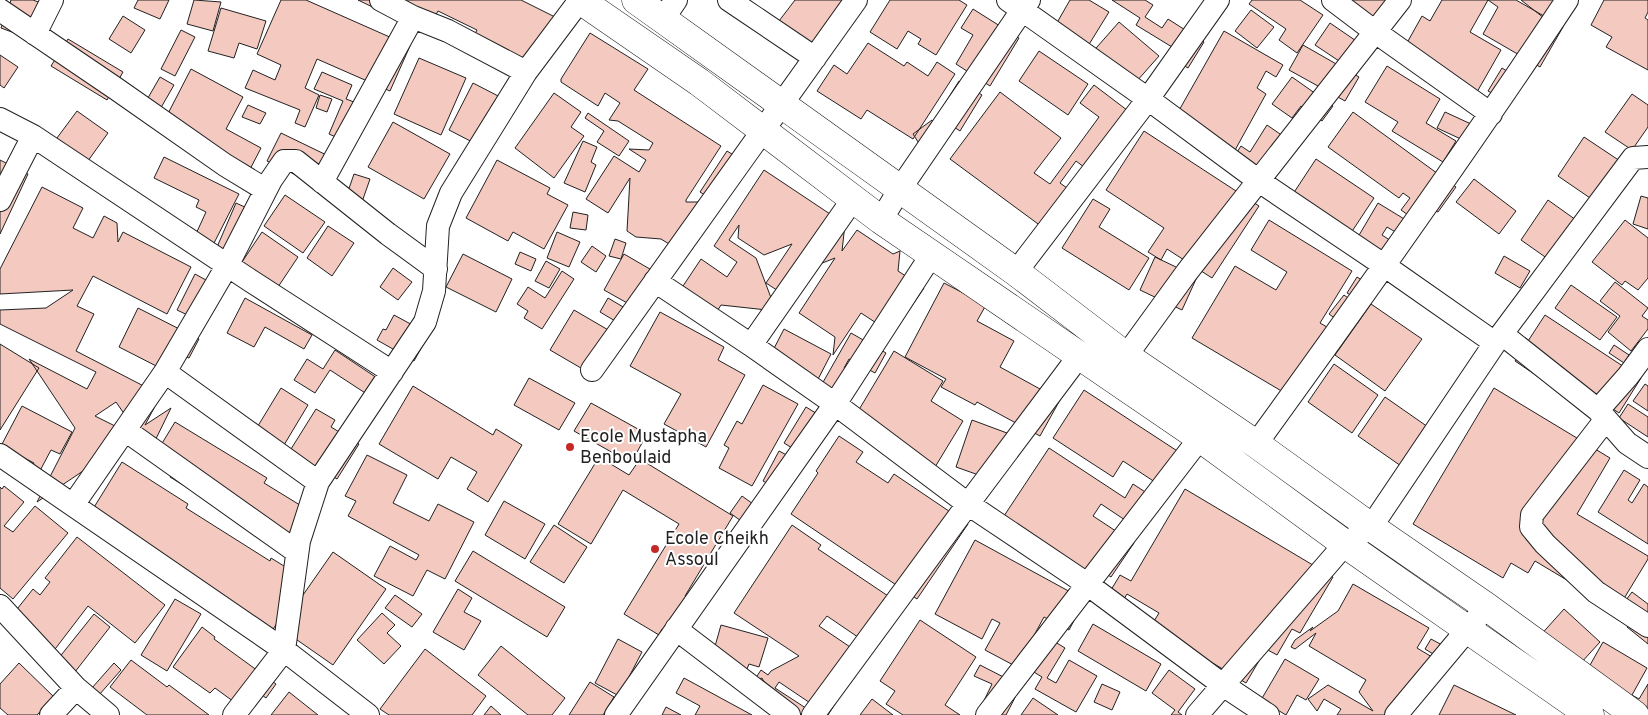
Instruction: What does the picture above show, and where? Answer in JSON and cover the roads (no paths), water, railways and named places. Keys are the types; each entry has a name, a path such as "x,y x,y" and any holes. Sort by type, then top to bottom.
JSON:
{"main road":[{"path":"580,0 699,82 881,220 1200,438 1345,544 1468,628 1590,715"},
{"path":"636,0 669,10 782,104 1016,272 1126,356 1256,444 1370,527 1487,606 1635,715"}],"street":[{"path":"34,34 52,0"},
{"path":"381,0 413,17 448,31 526,72"},
{"path":"234,715 284,650 298,542 318,482 425,322 434,292 438,226 451,193 526,72 580,0"},
{"path":"729,0 815,58"},
{"path":"592,370 856,0"},
{"path":"1016,272 1148,99 1218,0"},
{"path":"1333,0 1491,114"},
{"path":"1126,356 1187,272 1400,0"},
{"path":"1256,444 1385,266 1491,114 1566,0"},
{"path":"881,220 1020,3 1258,181 1385,266 1498,338 1602,415 1627,443 1648,457"},
{"path":"0,10 116,88 225,165 266,190"},
{"path":"322,182 413,17"},
{"path":"0,119 33,136 227,266 392,372"},
{"path":"0,200 33,136"},
{"path":"73,505 165,372 227,266 266,190 284,161 296,161 388,234 436,269"},
{"path":"1197,715 1345,544 1370,527 1498,338 1643,163"},
{"path":"751,345 853,199"},
{"path":"616,715 834,404 932,254"},
{"path":"655,281 751,345 968,504 1087,584 1223,685 1268,715"},
{"path":"1648,349 1532,516 1531,527 1545,544 1596,592 1648,626"},
{"path":"813,715 1079,356"},
{"path":"165,372 318,482"},
{"path":"125,430 297,552"},
{"path":"987,715 1200,438"},
{"path":"0,455 284,650 368,715"},
{"path":"0,606 76,688 108,715"},
{"path":"1396,715 1487,606"},
{"path":"676,629 789,715"},
{"path":"51,715 76,688"}],"place":[{"name":"Ecole Mustapha Benboulaid","path":"570,447"},
{"name":"Ecole Cheikh Assoul","path":"655,549"}]}
